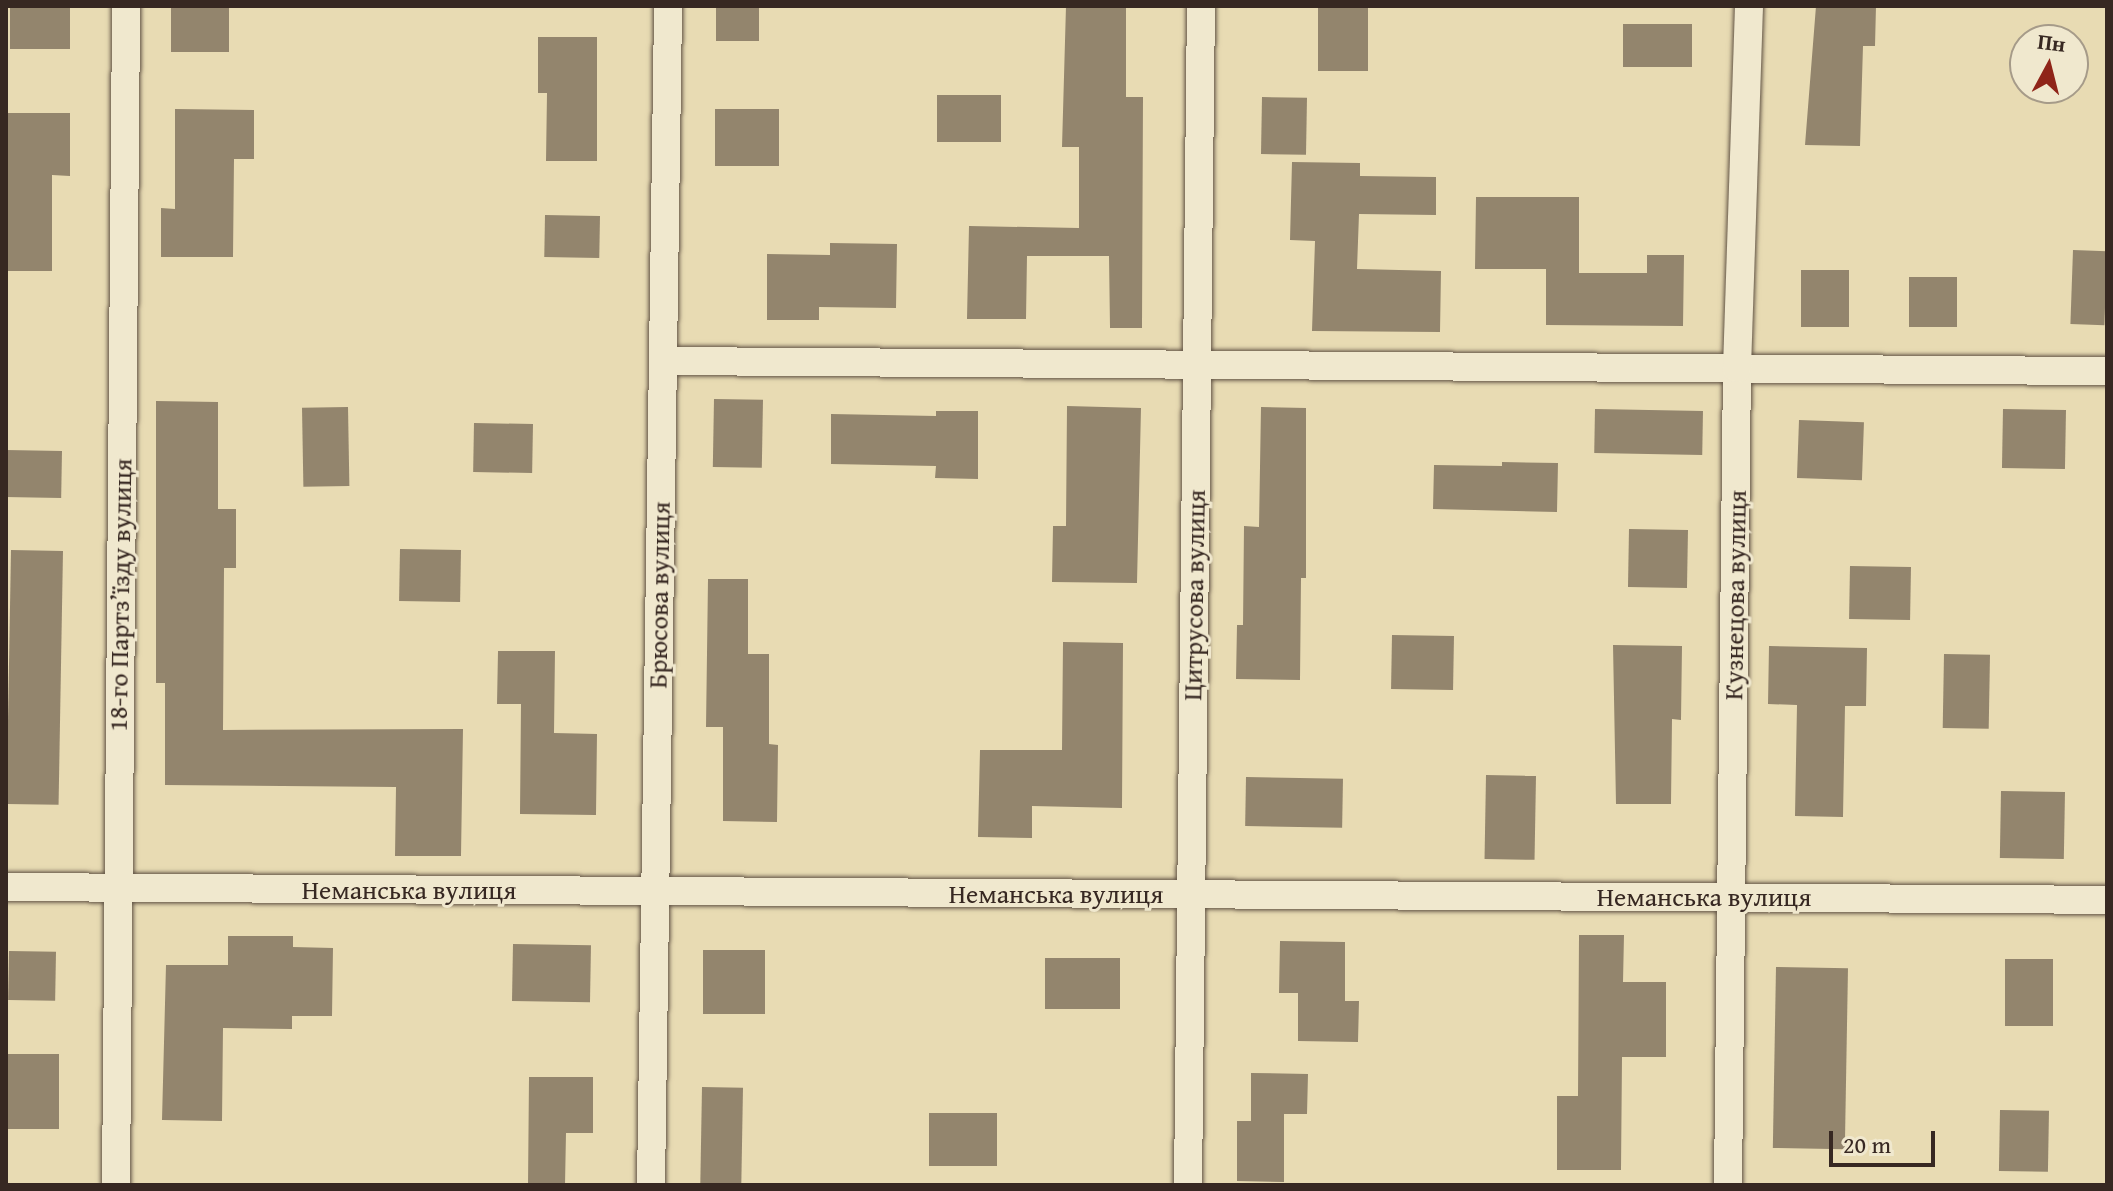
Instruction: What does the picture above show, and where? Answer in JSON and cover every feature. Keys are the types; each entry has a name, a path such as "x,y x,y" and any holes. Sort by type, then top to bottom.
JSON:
{"street":[{"name":"18-го Партз’їзду вулиця","path":"116,1185 126,6"},
{"name":"Брюсова вулиця","path":"651,1185 668,6"},
{"name":"Цитрусова вулиця","path":"1188,1185 1201,6"},
{"name":"Кузнецова вулиця","path":"1728,1185 1737,368 1749,6"},
{"path":"664,361 2107,371"},
{"name":"Неманська вулиця","path":"6,887 2107,900"}],"building":[{"path":"10,6 70,6 70,49 10,49"},
{"path":"171,6 229,6 229,52 171,52"},
{"path":"716,6 759,6 759,41 716,41"},
{"path":"1066,6 1126,6 1126,97 1143,97 1142,328 1110,328 1109,256 1027,256 1026,319 967,319 969,226 1079,228 1079,147 1062,147"},
{"path":"1318,6 1368,6 1368,71 1318,71"},
{"path":"1816,6 1876,6 1875,46 1863,46 1860,146 1805,145"},
{"path":"1623,24 1692,24 1692,67 1623,67"},
{"path":"538,37 597,37 597,161 546,161 547,93 538,93"},
{"path":"937,95 1001,95 1001,142 937,142"},
{"path":"1262,97 1307,98 1306,155 1261,154"},
{"path":"175,109 254,110 254,159 234,159 233,257 161,257 161,208 175,209"},
{"path":"715,109 779,109 779,166 715,166"},
{"path":"6,113 70,113 70,176 52,175 52,271 6,271"},
{"path":"1292,162 1360,163 1360,176 1436,177 1436,215 1359,214 1357,269 1441,271 1440,332 1312,331 1315,241 1290,240"},
{"path":"1476,197 1579,197 1579,273 1647,273 1647,255 1684,255 1683,326 1546,325 1546,269 1475,269"},
{"path":"545,215 600,216 599,258 544,257"},
{"path":"830,243 897,244 896,308 819,307 819,320 767,320 767,254 830,255"},
{"path":"2073,250 2107,251 2104,325 2070,324"},
{"path":"1801,270 1849,270 1849,327 1801,327"},
{"path":"1909,277 1957,277 1957,327 1909,327"},
{"path":"714,399 763,400 762,468 713,467"},
{"path":"156,401 218,402 218,509 236,509 236,568 224,568 223,730 463,729 461,856 395,856 396,787 165,785 165,683 156,683"},
{"path":"1067,406 1141,408 1137,583 1052,582 1053,526 1066,526"},
{"path":"348,407 349,486 303,487 302,408"},
{"path":"1261,407 1306,408 1306,578 1301,578 1300,680 1236,679 1237,625 1243,625 1244,526 1259,527"},
{"path":"1595,409 1703,411 1702,455 1594,453"},
{"path":"2003,409 2066,410 2065,469 2002,468"},
{"path":"936,411 978,411 978,479 935,478 936,466 831,464 831,414 936,416"},
{"path":"1799,420 1864,422 1862,480 1797,478"},
{"path":"474,423 533,424 532,473 473,472"},
{"path":"6,450 62,451 61,498 6,497"},
{"path":"1502,462 1558,463 1557,512 1433,509 1434,465 1502,466"},
{"path":"1629,529 1688,530 1687,588 1628,587"},
{"path":"400,549 461,550 460,602 399,601"},
{"path":"11,550 63,551 59,805 7,804"},
{"path":"1850,566 1911,567 1910,620 1849,619"},
{"path":"708,579 748,579 748,654 769,654 769,744 778,745 777,822 723,821 723,727 706,727"},
{"path":"1392,635 1454,636 1453,690 1391,689"},
{"path":"1063,642 1123,643 1122,808 1032,806 1032,838 978,837 980,750 1062,750"},
{"path":"1613,645 1682,646 1681,720 1672,719 1671,804 1616,804"},
{"path":"1769,646 1867,648 1866,706 1845,706 1843,817 1795,816 1797,705 1768,704"},
{"path":"498,651 555,651 554,733 597,734 596,815 520,814 521,704 497,704"},
{"path":"1944,654 1990,655 1989,729 1943,728"},
{"path":"1486,775 1536,776 1535,860 1485,859"},
{"path":"1246,777 1343,779 1342,828 1245,826"},
{"path":"2001,791 2065,792 2064,859 2000,858"},
{"path":"1579,935 1624,935 1623,982 1666,982 1666,1057 1622,1057 1621,1170 1557,1170 1557,1096 1578,1096"},
{"path":"228,936 293,936 293,947 333,948 332,1016 292,1016 292,1029 223,1028 222,1121 162,1120 166,965 228,965"},
{"path":"1280,941 1345,942 1345,1001 1359,1001 1358,1042 1298,1041 1298,993 1279,993"},
{"path":"513,944 591,945 590,1002 512,1001"},
{"path":"703,950 765,950 765,1014 703,1014"},
{"path":"9,951 56,952 55,1001 8,1000"},
{"path":"1045,958 1120,958 1120,1009 1045,1009"},
{"path":"2005,959 2053,959 2053,1026 2005,1026"},
{"path":"1776,967 1848,968 1845,1149 1773,1148"},
{"path":"6,1054 59,1054 59,1129 6,1129"},
{"path":"1251,1073 1308,1074 1307,1114 1284,1114 1284,1182 1237,1181 1237,1121 1251,1121"},
{"path":"529,1077 593,1077 593,1133 566,1133 565,1185 528,1185"},
{"path":"702,1087 743,1088 741,1185 700,1185"},
{"path":"2000,1110 2049,1111 2048,1172 1999,1171"},
{"path":"929,1113 997,1113 997,1166 929,1166"}]}
